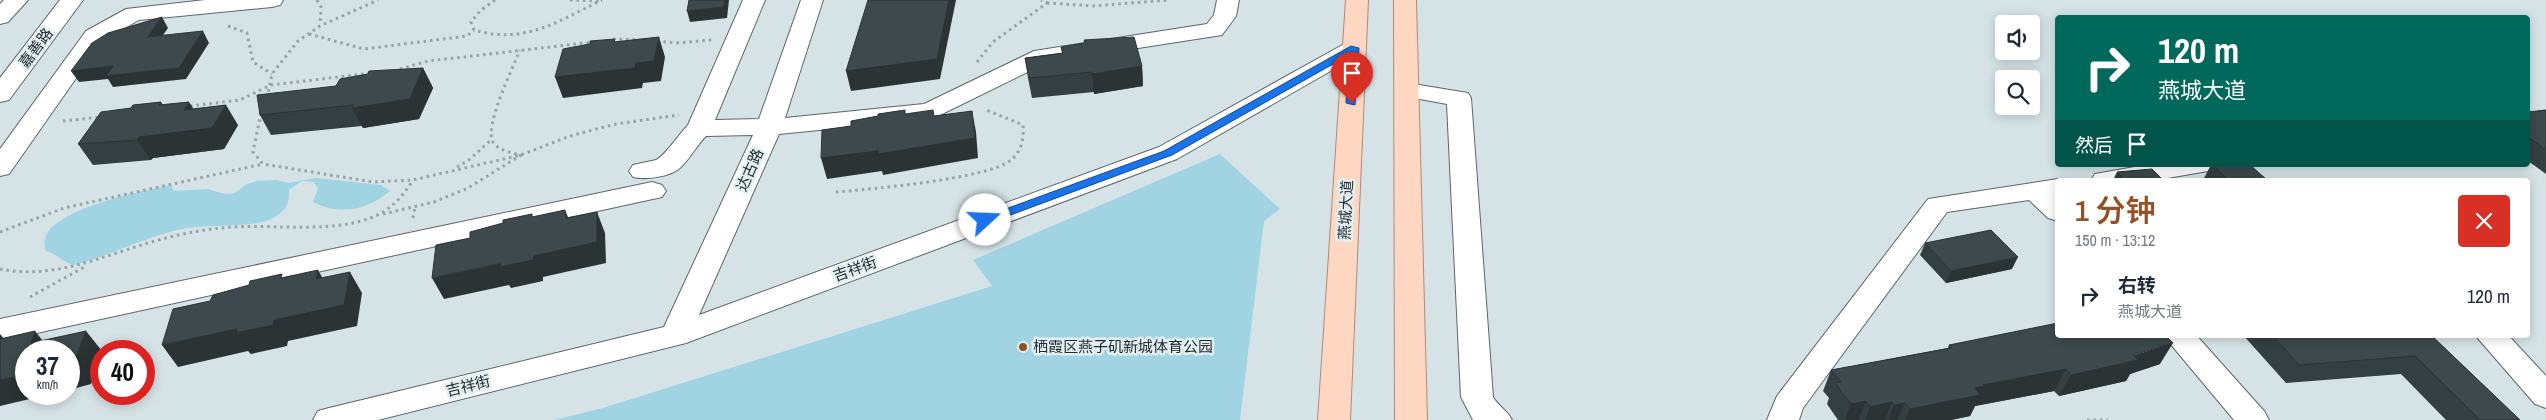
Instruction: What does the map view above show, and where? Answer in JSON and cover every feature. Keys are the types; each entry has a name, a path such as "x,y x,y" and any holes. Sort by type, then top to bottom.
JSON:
{"main road":[{"name":"燕城大道","path":"1334,420 1357,0"},
{"path":"1405,0 1411,420"}],"street":[{"path":"0,17 17,0"},
{"name":"嘉善路","path":"0,95 72,0"},
{"path":"0,168 94,36 134,14 272,0"},
{"path":"0,330 647,181 672,161 684,142 703,120 754,0"},
{"name":"达古路","path":"675,335 769,127 812,0"},
{"path":"703,120 769,127 929,111 1042,56 1214,30 1225,16 1228,0"},
{"name":"吉祥街","path":"329,420 675,335 1168,153 1354,48"},
{"path":"1407,90 1459,98 1477,397 1487,416 1496,420"},
{"path":"2117,178 2186,167"},
{"path":"1782,420 1788,404 1938,206 2047,189 2055,206"},
{"path":"2181,338 2253,420"},
{"path":"2493,338 2546,396"}],"path":[{"path":"317,0 320,2 322,17 320,26"},
{"path":"266,100 272,84 272,74 298,41 320,26 378,0"},
{"path":"474,30 471,22 480,11 495,0"},
{"path":"570,0 601,0"},
{"path":"474,30 492,36 528,34 554,26 601,0"},
{"path":"1041,0 1047,3 1066,6 1170,0"},
{"path":"836,192 968,175 993,170 1007,163 1019,151 1024,136 1023,125 969,103 964,95 974,82 972,68 983,53 1007,31 1047,3"},
{"path":"231,4 222,23 247,33 252,44 250,56 254,64 259,69 272,74"},
{"path":"309,34 364,49 467,36 474,30"},
{"path":"606,40 625,38 676,43 739,37"},
{"path":"396,70 428,61 596,41"},
{"path":"520,50 497,109 492,127 492,139 499,148 521,155"},
{"path":"183,107 240,100 272,84 376,72"},
{"path":"263,107 253,152 263,164"},
{"path":"31,125 107,116"},
{"path":"0,232 60,210 178,182 231,173 263,164 320,175 373,182 413,180 521,155 570,136 616,124 703,120"},
{"path":"453,170 470,160 492,139"},
{"path":"0,269 32,272 63,270 91,263 170,236 223,227 351,222 434,202 468,188 521,155"},
{"path":"380,214 403,197 413,180"},
{"path":"29,298 91,263"},
{"path":"2087,420 2108,420"}],"shaded area":[{"name":"栖霞区燕子矶新城体育公园","path":"1220,154 1280,209 1264,221 1240,420 554,420 603,408 992,286 973,260"},
{"path":"316,178 381,185 390,191 363,207 343,210 333,209 313,202 318,188 314,182 302,181 289,190 289,200 286,208 276,217 263,222 187,228 173,231 74,265 46,251 46,237 55,225 72,214 116,198 171,185 174,191 207,189 225,194 235,193 245,185 257,181 276,180 289,183"}],"building":[{"path":"689,0 725,0 724,7 687,11"},
{"path":"868,0 949,0 937,59 846,71"},
{"path":"162,17 147,37 203,31 179,68 106,76 113,66 71,71 92,43 108,33"},
{"path":"659,37 654,61 636,63 635,68 555,77 563,49 590,44 590,41 615,39 614,42"},
{"path":"1134,37 1142,66 1092,74 1092,72 1029,78 1025,58 1063,53 1061,47 1085,43 1084,40"},
{"path":"423,68 410,99 352,108 354,105 260,115 257,95 336,86 340,79 368,74 369,71"},
{"path":"161,102 159,105 189,102 184,110 226,105 212,128 139,137 137,140 78,144 101,112 131,108 133,105"},
{"path":"905,110 905,114 933,110 934,116 972,111 975,138 878,154 878,151 821,158 822,130 851,126 851,121"},
{"path":"2546,110 2546,150 2530,138 2530,112"},
{"path":"2215,167 2252,167 2265,178 2226,178"},
{"path":"2152,169 2161,178 2123,178 2117,172"},
{"path":"565,210 566,218 597,212 597,242 534,256 533,260 500,267 501,263 432,278 436,245 470,238 470,232 503,223 503,220 532,214 532,217"},
{"path":"1991,230 2018,257 1951,271 1925,243"},
{"path":"318,270 316,279 350,272 344,305 274,320 273,325 236,333 237,329 162,345 173,309 210,301 213,295 249,285 250,281 282,274 281,278"},
{"path":"2055,324 2055,338 2168,338 2173,343 2133,355 2138,360 2071,375 2066,369 1983,385 1985,386 1975,388 1980,395 1910,409 1905,403 1894,405 1892,402 1870,407 1866,401 1851,404 1835,383 1841,382 1831,370 1951,348 1949,345"},
{"path":"35,331 32,340 15,340 15,377 0,380 0,339"},
{"path":"86,331 80,347 80,340 45,340"},
{"path":"2275,338 2434,338 2520,420 2480,420 2415,356 2299,365"}],"place":[{"name":"栖霞区燕子矶新城体育公园","path":"1023,347"}],"route":[{"path":"985,220 1168,153 1354,48 1352,103"}]}
